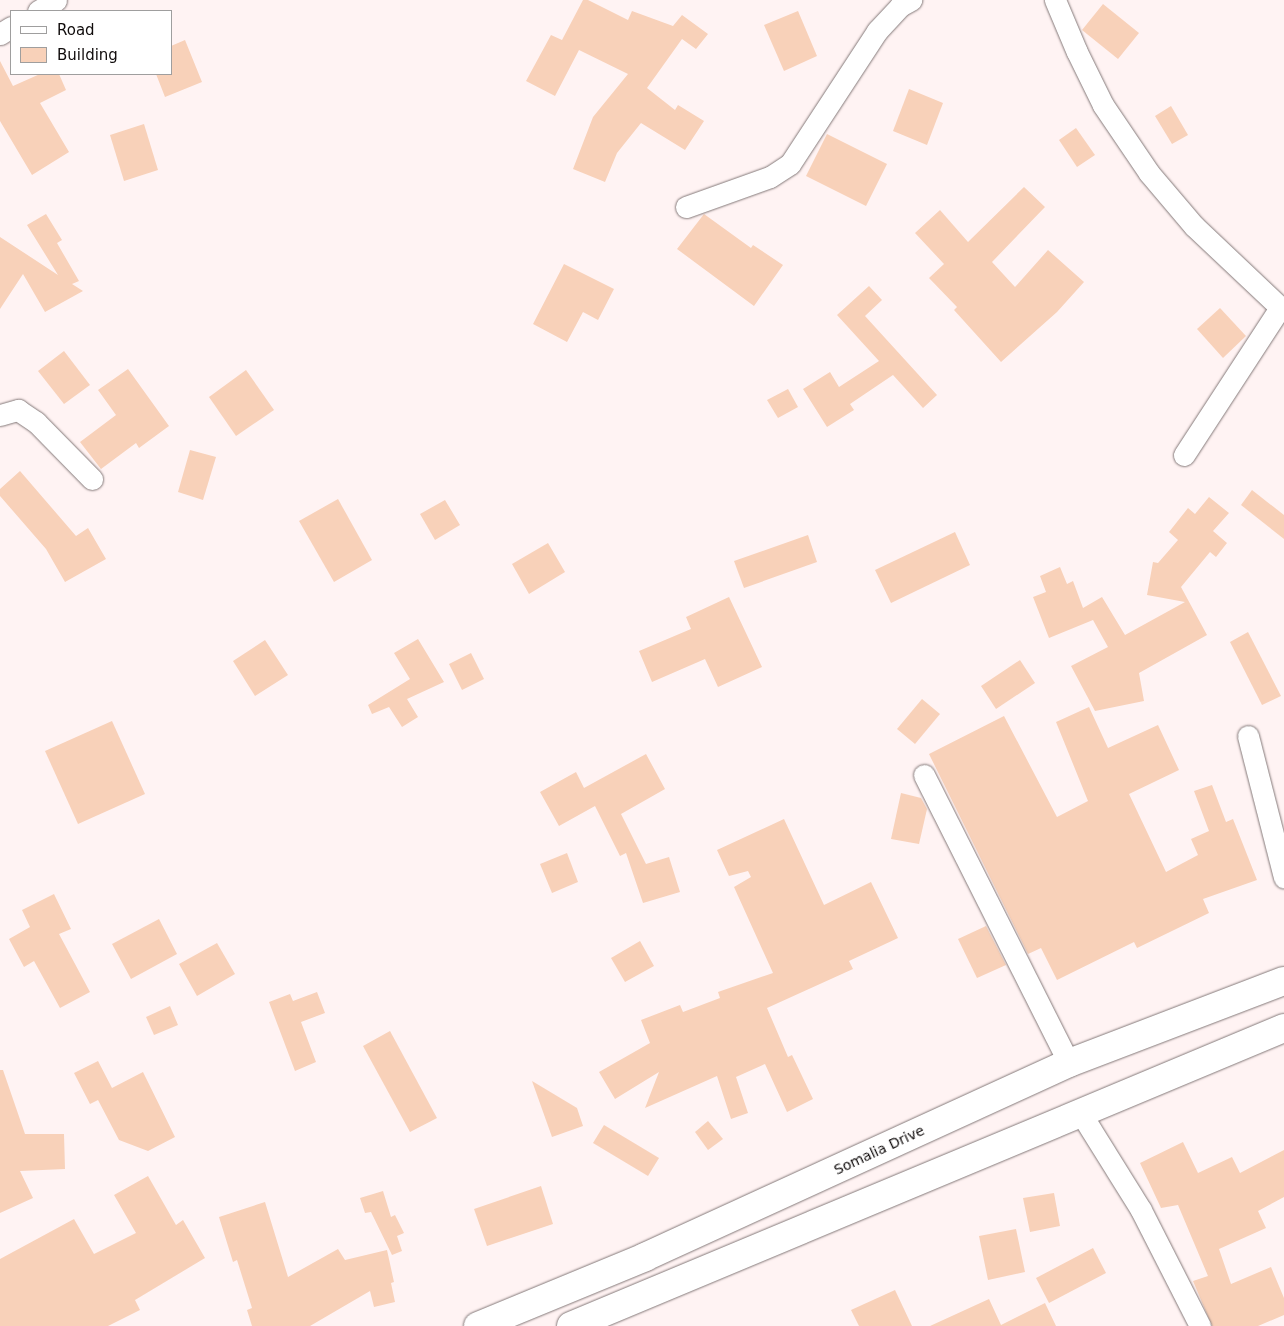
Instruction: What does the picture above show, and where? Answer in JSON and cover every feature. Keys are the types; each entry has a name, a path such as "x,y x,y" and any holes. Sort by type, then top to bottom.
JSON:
{"main road":[{"name":"Somalia Drive","path":"478,1326 645,1257 1069,1063 1284,980"},
{"path":"571,1326 1284,1028"}],"street":[{"path":"40,10 56,0"},
{"path":"686,207 770,177 790,164 877,31 900,6 911,0"},
{"path":"1055,0 1077,52 1103,104 1148,173 1194,226 1282,310 1184,456"},
{"path":"0,415 18,410 36,422 92,479"},
{"path":"1248,736 1284,877"},
{"path":"924,775 1069,1063"},
{"path":"1080,1112 1141,1210 1200,1326"}],"building":[{"path":"583,0 588,0 628,20 632,11 673,26 682,15 708,34 696,49 682,39 647,88 675,110 678,105 704,121 685,150 641,123 617,153 605,182 573,169 593,117 628,74 579,50 555,96 526,81 551,35 562,40"},
{"path":"1103,4 1139,33 1118,59 1082,30"},
{"path":"798,11 817,56 784,71 764,25"},
{"path":"185,40 202,82 165,97 156,75 172,75 172,46"},
{"path":"0,61 13,86 38,75 59,75 66,90 40,103 69,152 32,175 0,121"},
{"path":"909,89 943,103 927,145 893,131"},
{"path":"1171,106 1188,135 1172,144 1155,116"},
{"path":"144,124 158,170 124,181 110,135"},
{"path":"1076,128 1095,155 1077,167 1059,140"},
{"path":"827,134 887,164 866,206 806,176"},
{"path":"1024,187 1045,207 992,262 1015,287 1048,250 1084,282 1057,312 1001,362 954,310 957,307 929,278 944,264 915,233 940,210 968,242"},
{"path":"46,214 62,240 57,243 79,281 72,284 83,291 45,312 23,274 0,309 0,237 58,275 27,225"},
{"path":"704,214 751,248 753,245 783,265 754,306 677,249"},
{"path":"564,264 614,289 598,320 583,312 567,342 533,324"},
{"path":"869,286 882,300 865,316 937,395 923,408 893,375 850,404 854,410 827,427 803,389 830,372 839,387 879,361 837,315"},
{"path":"1220,308 1246,336 1223,358 1197,329"},
{"path":"64,351 90,385 64,404 38,371"},
{"path":"128,369 169,426 139,448 136,443 101,469 80,442 116,415 98,390"},
{"path":"246,370 274,410 236,436 209,397"},
{"path":"788,389 798,407 778,418 767,400"},
{"path":"190,450 216,457 203,500 178,492"},
{"path":"20,471 76,536 88,528 106,559 65,582 46,549 0,496 0,489"},
{"path":"1252,490 1284,515 1284,539 1241,505"},
{"path":"1209,497 1229,513 1213,531 1227,543 1216,557 1210,552 1181,587 1207,635 1139,673 1144,701 1095,711 1071,666 1108,647 1093,620 1049,638 1033,597 1046,592 1040,576 1060,567 1067,584 1073,581 1083,608 1102,597 1125,635 1185,602 1147,595 1153,562 1158,563 1178,540 1169,532 1188,508 1195,514"},
{"path":"338,499 372,560 334,582 299,521"},
{"path":"445,500 460,525 435,540 420,514"},
{"path":"955,532 970,565 891,603 875,570"},
{"path":"808,535 817,562 744,588 734,561"},
{"path":"548,543 565,572 529,594 512,564"},
{"path":"729,597 762,667 718,687 705,659 652,682 639,651 691,629 686,617"},
{"path":"1248,632 1281,696 1262,705 1230,642"},
{"path":"418,639 444,682 407,699 418,717 402,727 389,707 372,714 368,705 410,679 394,653"},
{"path":"265,640 288,675 255,696 233,661"},
{"path":"471,653 484,679 462,690 449,664"},
{"path":"1020,660 1035,683 996,709 981,686"},
{"path":"922,699 940,714 915,744 897,729"},
{"path":"1089,707 1108,748 1158,725 1179,770 1129,794 1166,872 1198,855 1191,839 1209,831 1194,791 1212,785 1226,822 1233,819 1257,880 1203,899 1209,913 1137,948 1134,942 1057,980 1041,948 1028,954 929,754 1004,716 1057,817 1088,801 1056,722"},
{"path":"112,721 145,794 78,824 45,751"},
{"path":"646,754 665,789 621,814 646,864 669,857 680,892 643,903 626,853 620,856 595,806 559,826 540,792 576,772 584,788"},
{"path":"901,793 921,798 927,809 919,844 891,839"},
{"path":"784,819 824,905 871,882 898,938 849,961 853,969 767,1008 788,1057 792,1055 813,1099 787,1112 765,1064 736,1077 748,1113 731,1119 717,1076 645,1108 659,1072 615,1099 599,1072 650,1043 641,1020 680,1005 683,1012 720,998 718,992 773,973 734,887 751,877 748,871 729,876 717,850"},
{"path":"567,853 578,882 552,893 540,864"},
{"path":"54,894 71,929 59,934 90,992 60,1008 34,961 24,967 9,939 30,927 22,910"},
{"path":"159,919 177,954 131,979 112,944"},
{"path":"986,926 1006,965 977,978 958,939"},
{"path":"640,941 654,966 625,982 611,958"},
{"path":"217,943 235,974 197,996 179,964"},
{"path":"317,992 325,1013 301,1022 316,1062 295,1071 269,1002 290,994 293,1001"},
{"path":"170,1006 178,1025 154,1035 146,1017"},
{"path":"390,1031 437,1118 410,1132 363,1046"},
{"path":"98,1061 112,1088 143,1072 175,1137 148,1151 119,1140 98,1100 90,1104 74,1073"},
{"path":"0,1070 3,1070 25,1134 64,1134 65,1169 20,1171 33,1198 0,1213"},
{"path":"532,1081 577,1108 583,1126 552,1137"},
{"path":"708,1121 723,1139 708,1150 695,1132"},
{"path":"604,1125 659,1158 648,1176 593,1143"},
{"path":"1183,1142 1198,1173 1232,1157 1240,1173 1284,1150 1284,1197 1258,1211 1266,1228 1219,1249 1231,1284 1271,1267 1284,1298 1284,1315 1258,1326 1212,1326 1193,1281 1208,1276 1178,1205 1161,1208 1140,1163"},
{"path":"148,1176 176,1225 183,1220 205,1258 135,1300 140,1310 108,1326 0,1326 0,1259 74,1219 94,1254 136,1233 114,1195"},
{"path":"541,1186 553,1224 487,1246 474,1209"},
{"path":"383,1191 391,1217 395,1215 404,1233 397,1236 402,1251 392,1255 371,1212 365,1213 360,1198"},
{"path":"1054,1193 1060,1226 1030,1232 1023,1198"},
{"path":"265,1202 288,1277 338,1249 345,1260 387,1250 394,1282 391,1283 395,1302 374,1307 370,1291 310,1326 252,1326 247,1310 252,1308 237,1260 233,1262 219,1217"},
{"path":"1016,1229 1025,1272 988,1280 979,1236"},
{"path":"1093,1248 1106,1273 1049,1303 1036,1278"},
{"path":"895,1290 912,1326 859,1326 851,1310"},
{"path":"989,1299 1001,1325 1045,1303 1056,1326 930,1326"}]}
